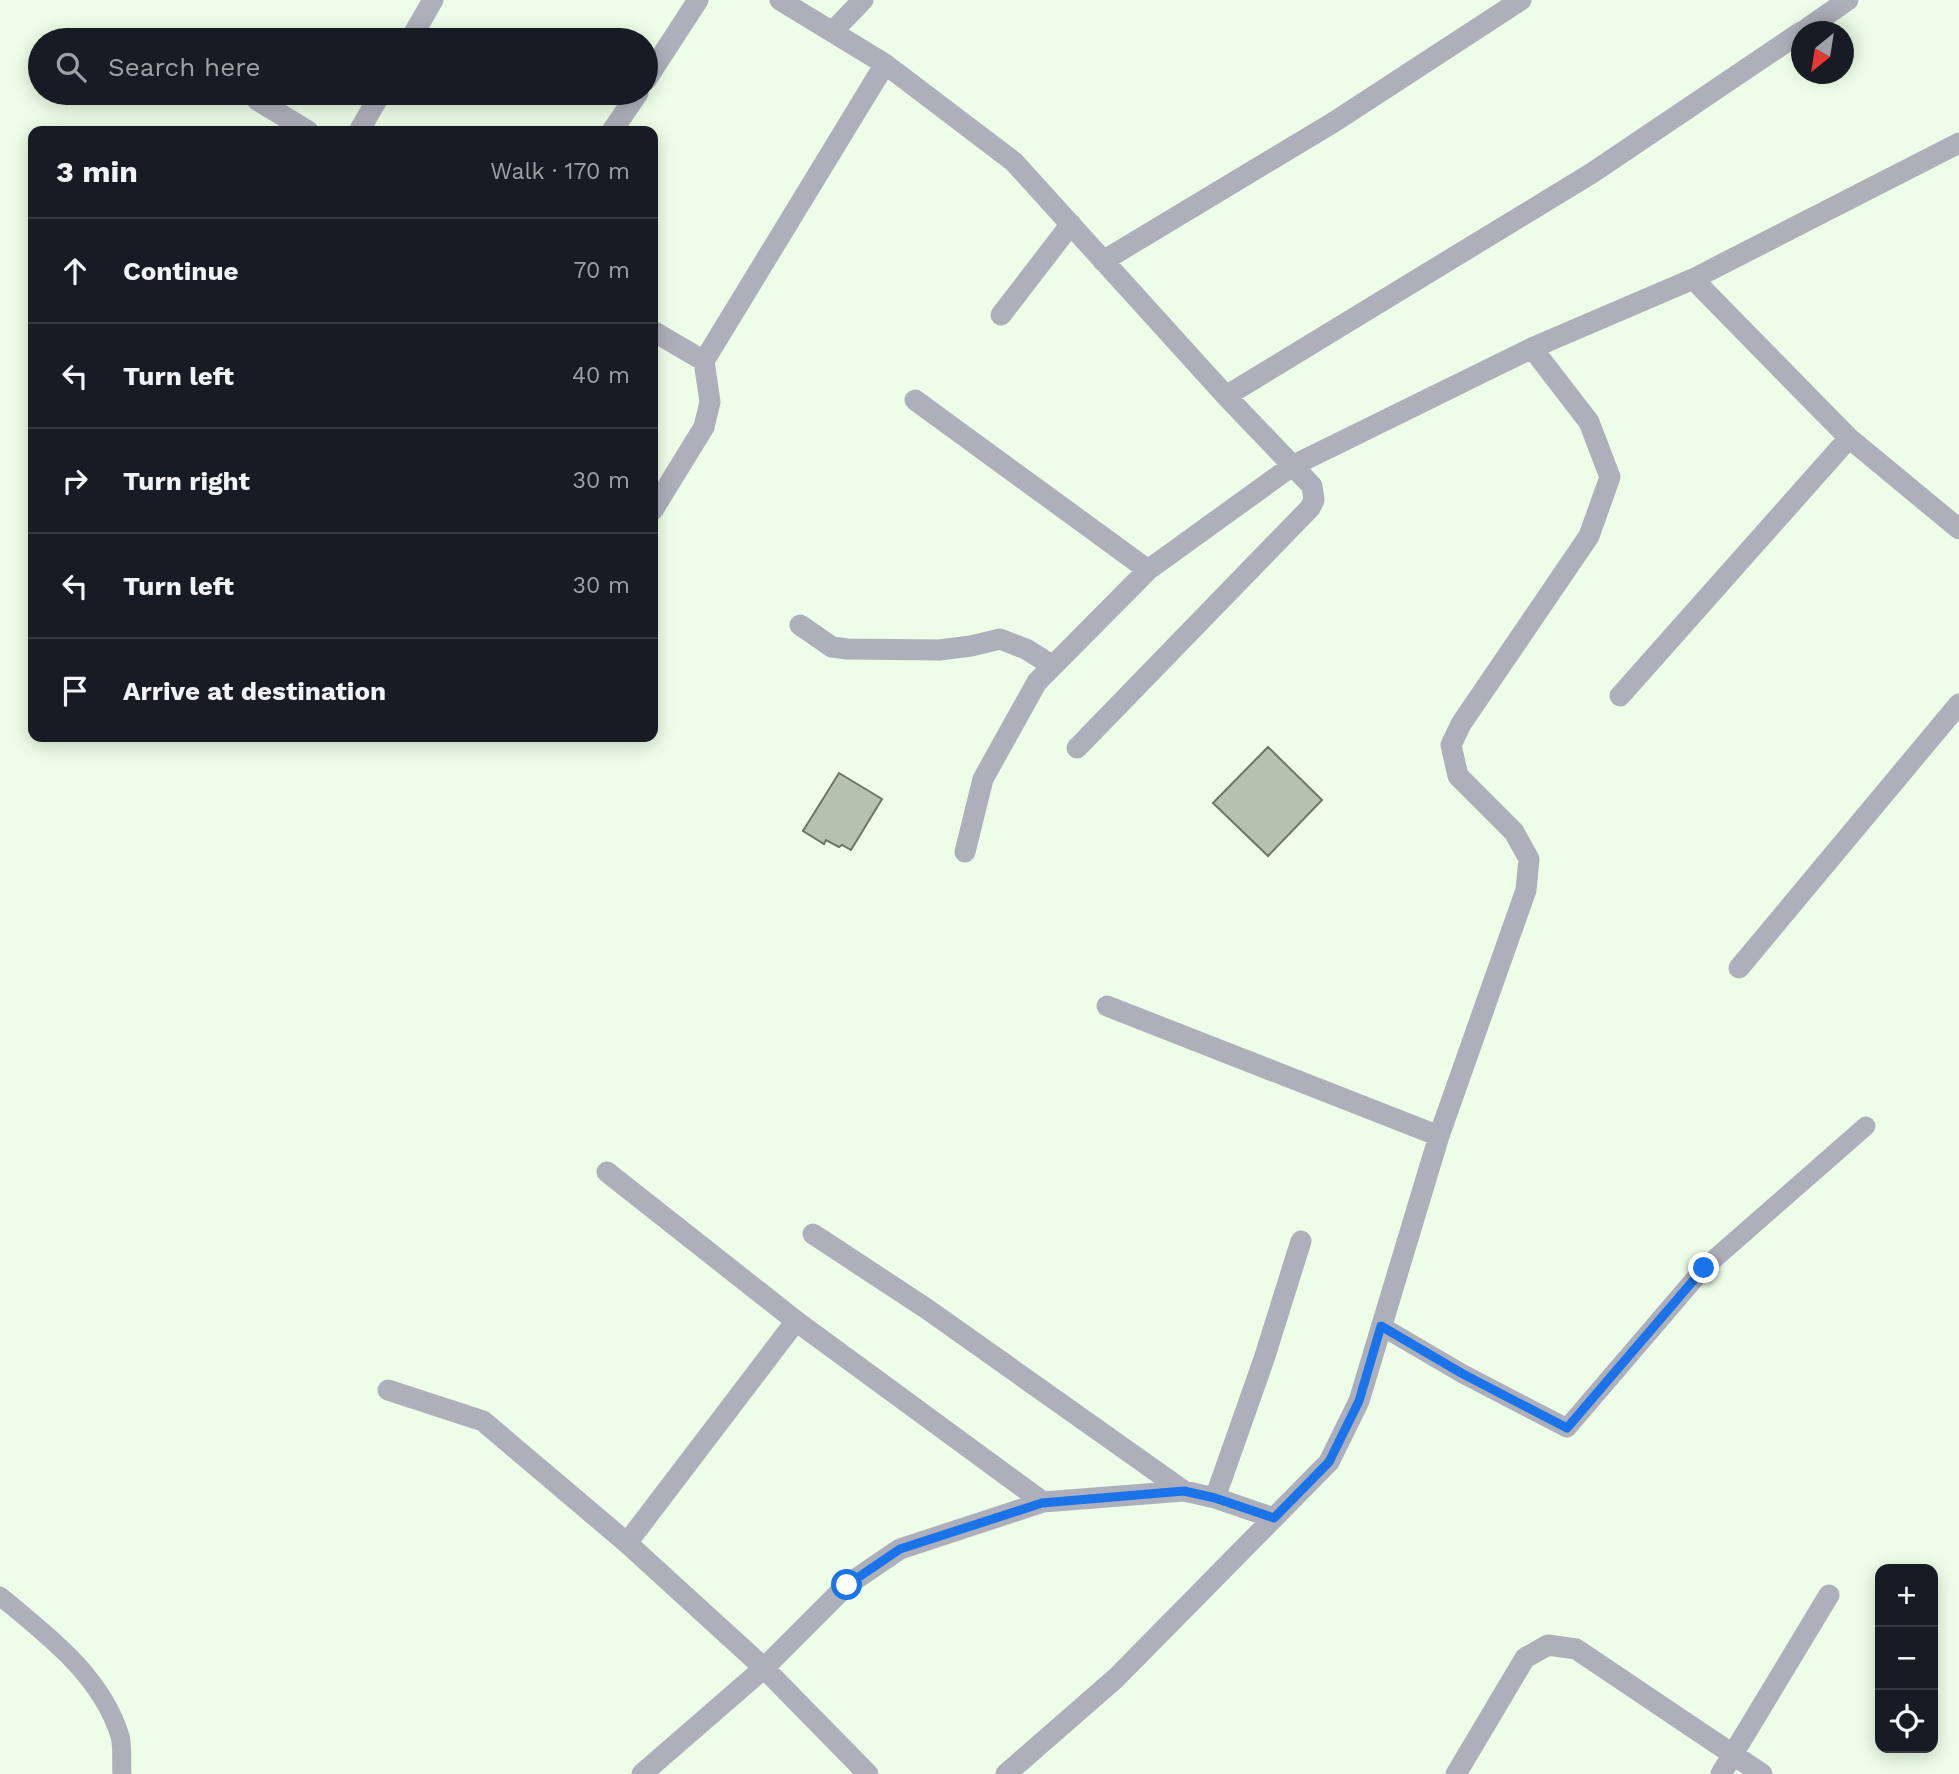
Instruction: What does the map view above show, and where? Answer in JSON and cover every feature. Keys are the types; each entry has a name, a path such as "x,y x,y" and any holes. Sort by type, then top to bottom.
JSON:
{"street":[{"path":"417,28 433,0"},
{"path":"658,62 698,0"},
{"path":"780,0 885,64 1014,162 1226,396 1312,486 1314,500 1310,508 1077,748"},
{"path":"832,32 863,0"},
{"path":"1103,261 1334,122 1521,0"},
{"path":"1818,21 1848,0"},
{"path":"1226,396 1591,173 1791,39"},
{"path":"658,502 704,427 710,402 704,361 885,64"},
{"path":"265,105 300,126"},
{"path":"362,126 374,105"},
{"path":"615,126 630,105"},
{"path":"965,852 983,779 1037,682 1148,570 1292,466 1532,348 1693,279 1959,143"},
{"path":"1002,315 1071,224"},
{"path":"1693,279 1849,438 1959,530"},
{"path":"658,334 704,361"},
{"path":"1006,1774 1116,1678 1329,1462 1359,1401 1438,1136 1526,890 1529,859 1514,832 1458,776 1451,745 1461,724 1589,537 1610,477 1589,422 1532,348"},
{"path":"915,400 1148,570"},
{"path":"1620,696 1849,438"},
{"path":"800,625 832,647 847,649 939,650 1000,639 1026,649 1053,666"},
{"path":"1739,968 1959,704"},
{"path":"1107,1006 1438,1136"},
{"path":"607,1172 796,1321 1042,1503"},
{"path":"813,1234 992,1353 1184,1491"},
{"path":"1215,1498 1264,1359 1301,1241"},
{"path":"627,1543 796,1321"},
{"path":"388,1390 483,1421 627,1543 764,1668 868,1774"},
{"path":"642,1774 764,1668 847,1585 900,1549 1042,1503 1184,1491 1215,1498 1274,1518"},
{"path":"1727,1765 1829,1595"},
{"path":"1457,1774 1525,1658 1549,1645 1576,1648 1727,1765 1762,1774"}],"lane":[{"path":"1381,1326 1463,1374 1567,1428 1704,1268 1866,1126"},
{"path":"0,1596 58,1645 98,1689 121,1737 122,1774"}],"building":[{"path":"1268,747 1322,800 1268,856 1213,803"},
{"path":"839,773 882,799 851,850 826,840 824,844 803,831"}],"route":[{"path":"847,1585 900,1549 1042,1503 1184,1491 1215,1498 1274,1518 1329,1462 1359,1401 1381,1326 1463,1374 1567,1428 1704,1268"}]}
